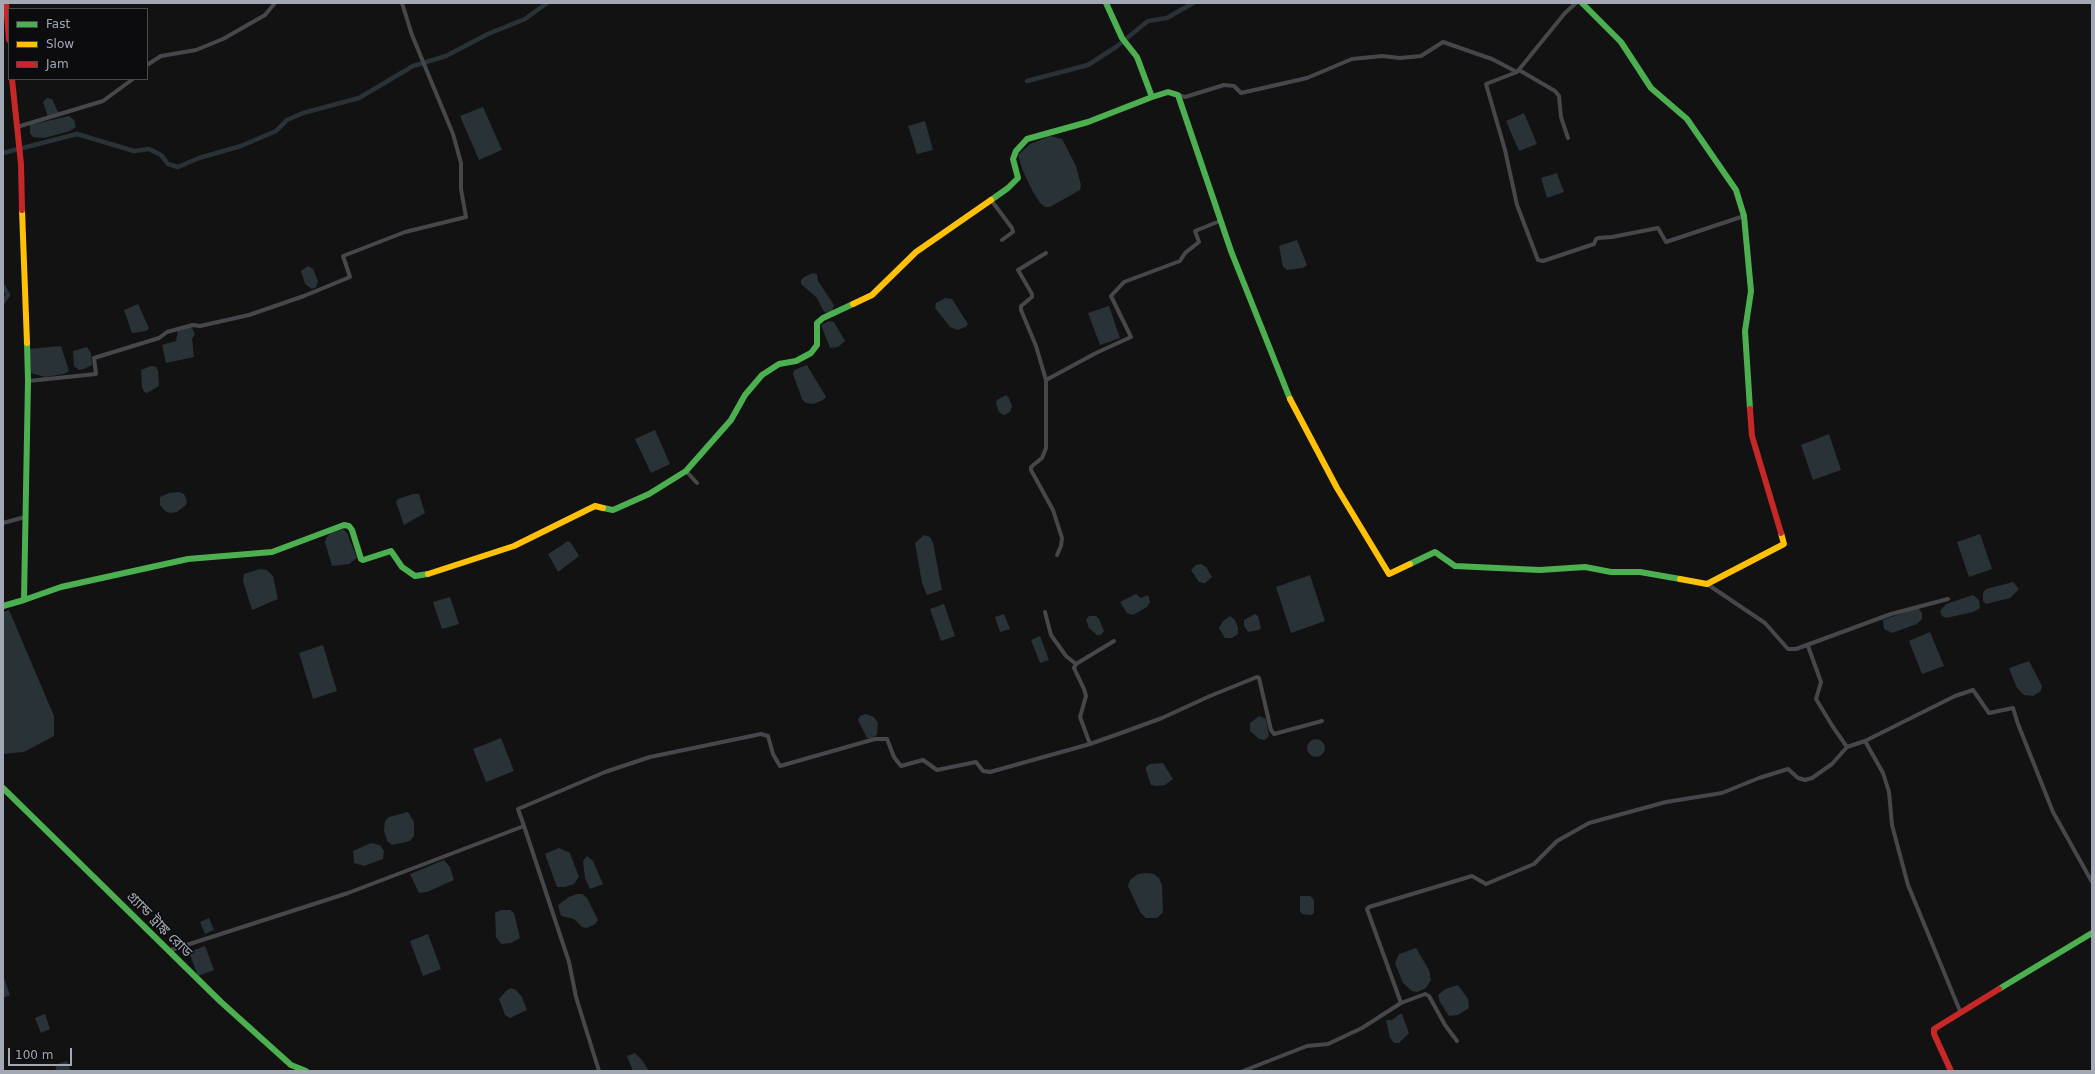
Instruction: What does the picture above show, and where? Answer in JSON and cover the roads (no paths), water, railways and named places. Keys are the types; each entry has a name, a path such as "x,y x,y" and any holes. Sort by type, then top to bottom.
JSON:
{"main road":[{"path":"6,3 8,28"},
{"path":"1106,3 1124,41 1137,57 1152,97"},
{"path":"3,606 110,575 188,559 272,552 344,525 349,526 352,530 361,559 363,560 391,551 395,554 402,568 415,576 422,576 514,546 595,506 613,510 649,494 686,471 731,420 745,395 762,375 779,364 796,361 811,352 817,345 817,323 823,318 872,295 916,252 1008,188 1018,178 1013,159 1016,151 1027,138 1088,122 1168,92 1178,95 1220,221 1286,390 1337,488 1389,574 1435,552 1454,566 1540,570 1585,567 1611,572 1640,572 1707,584 1784,544 1752,436 1745,331 1751,291 1744,216 1736,190 1687,119 1651,88 1621,42 1582,3"},
{"path":"12,80 20,155 28,381 24,600"},
{"name":"গ্র্যান্ড ট্রাঙ্ক রোড","path":"3,788 168,952 291,1065 306,1071"},
{"path":"1951,1071 1934,1034 1934,1029 1960,1011 2092,933"}],"street":[{"path":"148,64 161,56 196,50 224,38 265,15 275,3"},
{"path":"28,381 96,374 94,358 159,338 167,332 193,325 200,326 249,315 304,296 350,277 343,256 405,232 466,216 461,190 461,163 454,134 426,70 402,3"},
{"path":"1576,3 1565,13 1518,71 1486,84 1505,150 1517,205 1538,260 1543,261 1594,244 1598,238 1612,238 1658,228 1666,242 1706,227 1744,216"},
{"path":"1178,95 1185,97 1224,85 1234,86 1241,93 1307,78 1352,59 1382,56 1400,58 1421,56 1443,42 1492,59 1555,91 1558,96 1561,117 1568,138"},
{"path":"17,127 103,101 132,80"},
{"path":"991,200 1012,228 1013,232 1002,240"},
{"path":"1046,380 1096,353 1131,337 1111,296 1124,282 1180,261 1185,253 1199,242 1195,231 1220,221"},
{"path":"1046,253 1018,270 1032,294 1032,297 1021,306 1021,310 1036,346 1046,380 1046,448 1042,458 1031,467 1031,470 1053,510 1062,538 1061,546 1057,555"},
{"path":"686,471 697,483"},
{"path":"3,523 25,517"},
{"path":"1707,584 1764,623 1788,649 1808,646 1891,614 1948,599"},
{"path":"1045,612 1051,635 1066,656 1076,664"},
{"path":"1090,744 1080,717 1086,696 1074,668 1076,664 1114,641"},
{"path":"1808,646 1820,682 1816,699 1847,747"},
{"path":"599,1071 576,997 569,962 518,809 605,772 650,757 761,734 768,736 780,766 875,739 887,739 894,757 901,766 923,760 937,770 976,762 983,771 990,772 1090,744 1162,718 1257,677 1259,678 1271,730 1274,734 1322,721"},
{"path":"1401,1003 1367,909 1369,907 1472,876 1486,884 1534,864 1557,841 1589,823 1666,802 1722,793 1759,778 1788,769 1798,778 1805,780 1812,778 1832,764 1847,747 1865,741 1955,696 1973,690 1989,713 2013,708 2053,812 2092,882"},
{"path":"1865,741 1883,773 1889,792 1892,825 1908,885 1960,1011"},
{"path":"168,952 348,893 524,826"},
{"path":"1243,1071 1306,1046 1328,1044 1362,1028 1401,1003 1425,994 1429,996 1445,1025 1457,1041"}],"waterway":[{"path":"3,153 77,134 134,151 149,149 161,155 168,164 178,167 199,158 241,146 276,131 287,120 303,113 359,98 413,66 446,56 488,34 525,19 547,3"},
{"path":"1027,81 1088,65 1116,47 1148,21 1167,18 1193,3"},
{"path":"3,286 8,295 3,302"}]}
